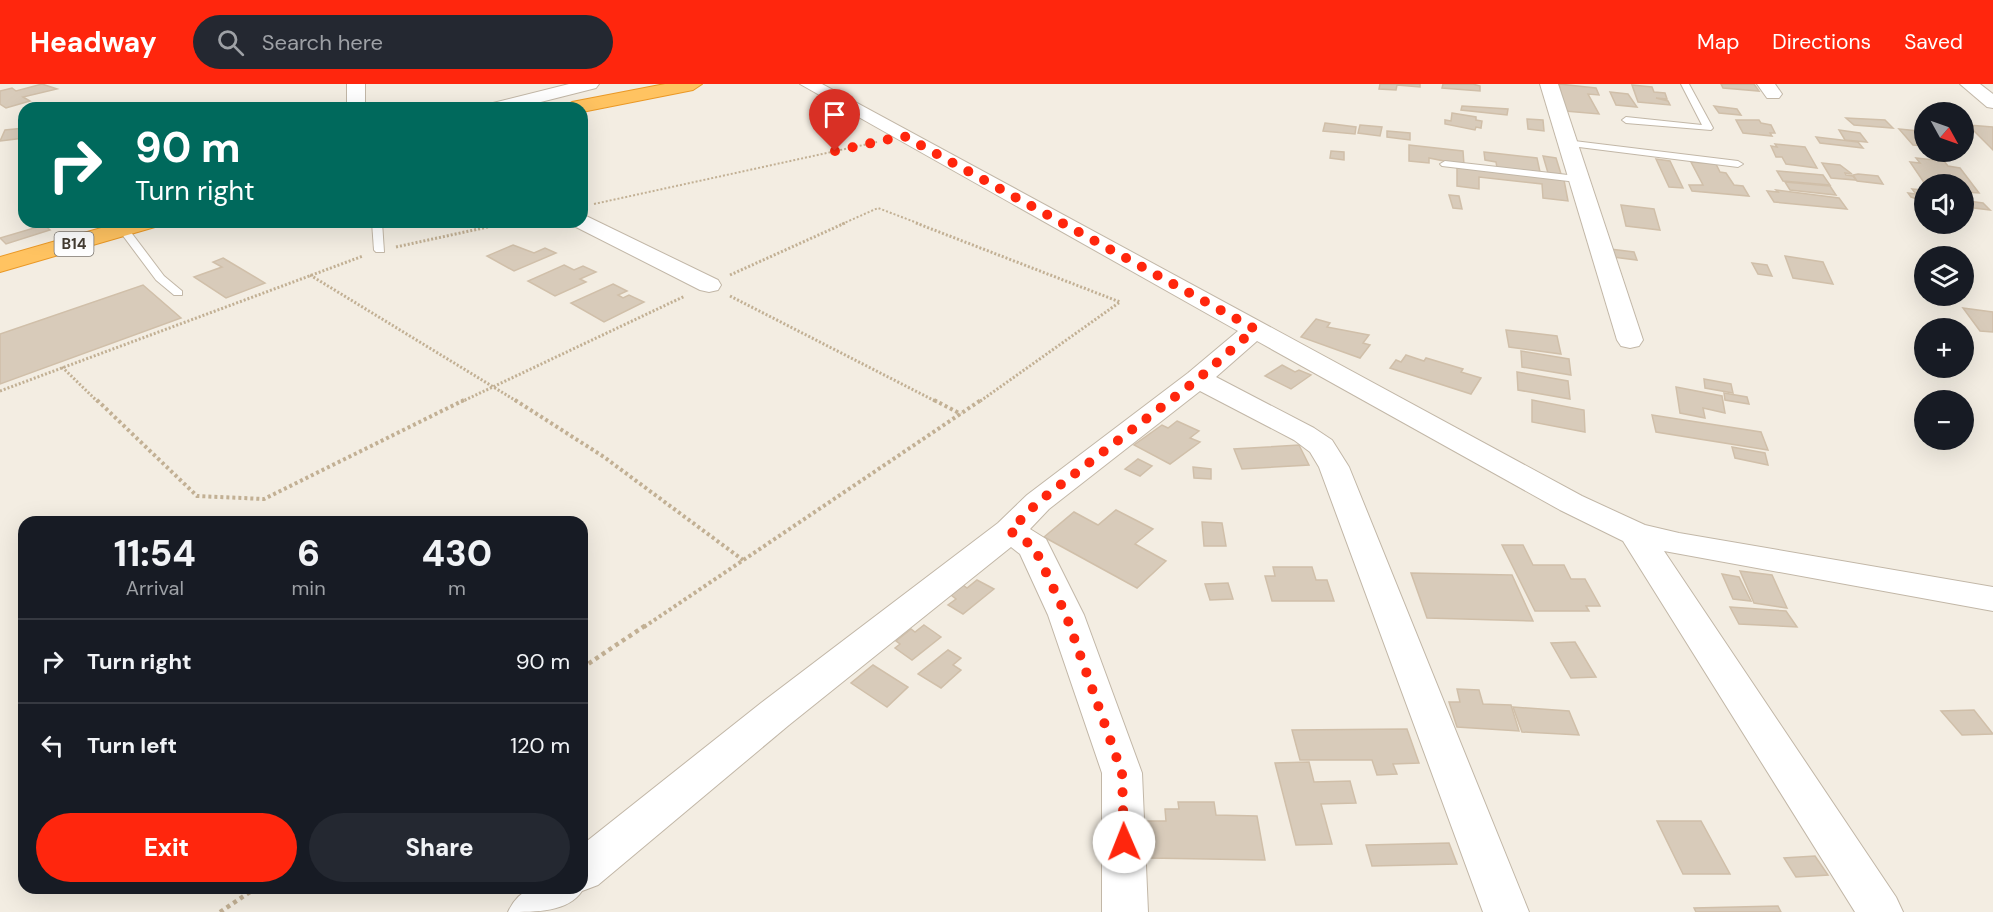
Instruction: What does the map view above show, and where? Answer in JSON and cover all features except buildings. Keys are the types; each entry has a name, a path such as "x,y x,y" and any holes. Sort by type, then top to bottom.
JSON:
{"highway":[{"path":"588,105 693,84"},
{"name":"B14","path":"0,265 126,228"}],"street":[{"path":"356,84 356,102"},
{"path":"519,102 590,84"},
{"path":"809,84 1571,502 1635,533 1678,544 1993,600"},
{"path":"1549,84 1577,179 1630,340"},
{"path":"1969,84 1993,103"},
{"path":"588,212 708,285"},
{"path":"588,866 775,714 1010,531 1038,502 1198,379 1255,329"},
{"path":"1198,379 1304,434 1321,446 1335,467 1506,912"},
{"path":"1010,531 1034,547 1066,615 1122,773 1125,912"},
{"path":"1635,533 1880,912"},
{"path":"531,912 554,894"}],"lane":[{"path":"1626,120 1708,128 1684,84"},
{"path":"1566,143 1738,164"},
{"path":"1445,164 1577,179"},
{"path":"378,228 380,250"},
{"path":"123,229 160,278 178,293"}],"path":[{"path":"588,212 904,136"},
{"path":"62,368 197,496 264,499 493,386 878,208 1120,302 962,414 588,664"},
{"path":"0,391 380,250 482,228"},
{"path":"309,275 493,386 604,457 743,560"},
{"path":"708,285 962,414"},
{"path":"220,912 247,894"}],"route":[{"path":"835,151 904,136 1255,329 1198,379 1038,502 1010,531 1034,547 1066,615 1122,773 1124,842"}]}
